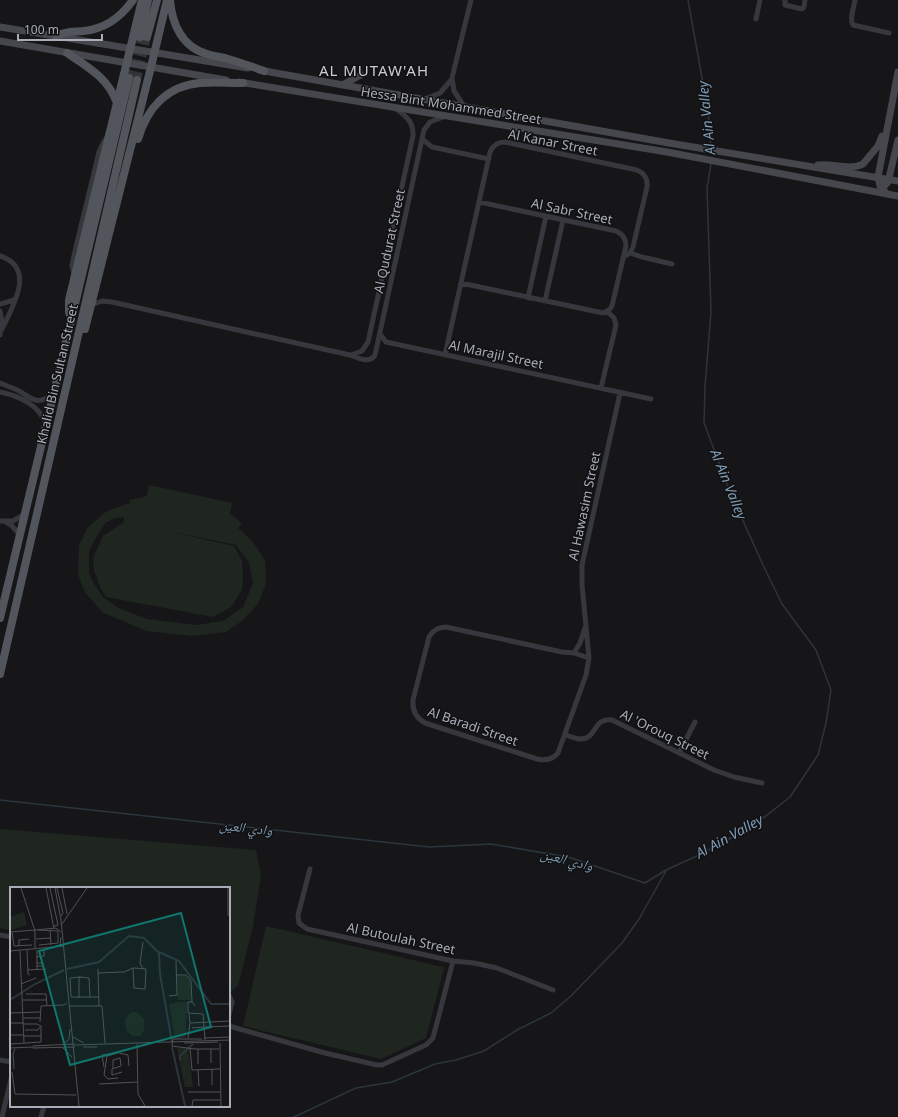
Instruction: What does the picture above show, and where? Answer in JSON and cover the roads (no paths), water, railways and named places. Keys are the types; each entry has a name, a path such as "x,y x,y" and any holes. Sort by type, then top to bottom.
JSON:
{"main road":[{"path":"56,36 67,32 86,31 105,25 121,14 133,0"},
{"path":"72,320 69,312 69,304 142,0"},
{"path":"148,0 143,37 157,0"},
{"path":"72,359 83,333 91,305 168,0"},
{"path":"168,0 178,32 192,47 207,54 237,61 264,71"},
{"name":"Hessa Bint Mohammed Street","path":"0,27 264,71 669,143 898,181"},
{"name":"Hessa Bint Mohammed Street","path":"0,41 243,83 666,152 898,196"},
{"path":"67,53 104,80 112,90 117,103"},
{"path":"883,192 878,178 898,72"},
{"path":"342,85 361,75"},
{"name":"Khalid Bin Sultan Street","path":"0,618 46,425 133,79 72,359 0,674"},
{"path":"116,204 122,191 143,124 150,111 159,101 170,92 190,84 205,82 243,83"},
{"path":"811,167 828,164 856,167 863,164 880,142 891,104"},
{"path":"883,192 889,179 898,140"}],"street":[{"path":"465,107 454,91 452,78 471,0"},
{"path":"756,19 760,0"},
{"path":"784,0 785,5 802,9 804,7 805,0"},
{"path":"855,0 851,18 853,25 889,33"},
{"path":"422,99 440,93 452,78"},
{"name":"Al Qudurat Street","path":"365,347 413,136 413,128 408,119 395,108"},
{"name":"Al Qudurat Street","path":"367,360 374,358 377,347 424,130 433,120 446,116"},
{"path":"422,139 432,147 489,159"},
{"name":"Al Kanar Street","path":"446,355 489,159 493,147 497,143 505,142 637,170 642,173 647,180 647,187 633,247 630,253"},
{"path":"420,152 432,147"},
{"path":"406,169 415,172"},
{"name":"Al Sabr Street","path":"479,202 614,231 621,234 626,243 612,306 608,311"},
{"path":"528,298 546,216"},
{"path":"545,301 563,220"},
{"path":"623,257 630,253 672,264"},
{"path":"0,256 12,262 19,274 19,288 0,333"},
{"path":"461,283 598,313 608,311 614,318 616,325 601,388"},
{"path":"0,304 14,300"},
{"path":"91,305 102,301 112,302 367,360"},
{"path":"0,311 2,321 0,333"},
{"path":"350,355 358,353 365,347 377,347 386,342 380,334"},
{"name":"Al Marajil Street","path":"386,342 651,399"},
{"path":"365,347 364,355 367,360"},
{"path":"0,383 20,392 30,399 35,400 48,397 54,393"},
{"path":"0,392 17,397 37,409 43,416 46,425"},
{"path":"17,397 20,392"},
{"name":"Al Hawasim Street","path":"586,626 582,585 582,565 620,393"},
{"path":"3,521 16,520 25,514"},
{"path":"3,521 12,526 20,536"},
{"path":"574,653 583,637 586,626"},
{"name":"Al Baradi Street","path":"586,626 589,658 586,675 560,750 556,755 547,760 540,760 425,723 416,716 413,705 429,637 432,632 440,627 446,627 562,652 574,653 589,658"},
{"name":"Al 'Orouq Street","path":"565,735 577,738 586,738 591,735 600,722 606,719 612,720 720,773 762,783"},
{"path":"679,753 695,722"},
{"name":"Al Butoulah Street","path":"310,869 298,915 299,923 302,926 314,931 453,961 474,963 497,968 553,990"},
{"path":"0,934 10,937"},
{"path":"230,1026 325,1053 382,1066 426,1045 433,1038 453,961"},
{"path":"230,997 232,1002 230,1011"},
{"path":"0,1060 10,1062"},
{"path":"2,1117 10,1083"},
{"path":"41,1117 44,1107"}],"waterway":[{"name":"Al Ain Valley","path":"688,0 708,111 711,148"},
{"name":"Al Ain Valley","path":"0,800 429,847 491,844 568,857 645,883 666,870 701,854 753,826 790,797 818,755 826,723 831,690 816,650 782,604 763,565 730,492 704,423 705,387 711,312 707,188 711,164"},
{"name":"وادي العين","path":"294,1117 356,1088 392,1082 435,1064 456,1060 484,1051 517,1030 551,1013 571,996 622,943 639,919 666,871"}],"tunnel":[{"path":"129,78 140,37"},
{"path":"137,80 147,37"}],"district":[{"name":"AL MUTAW'AH","path":"374,70"}]}
